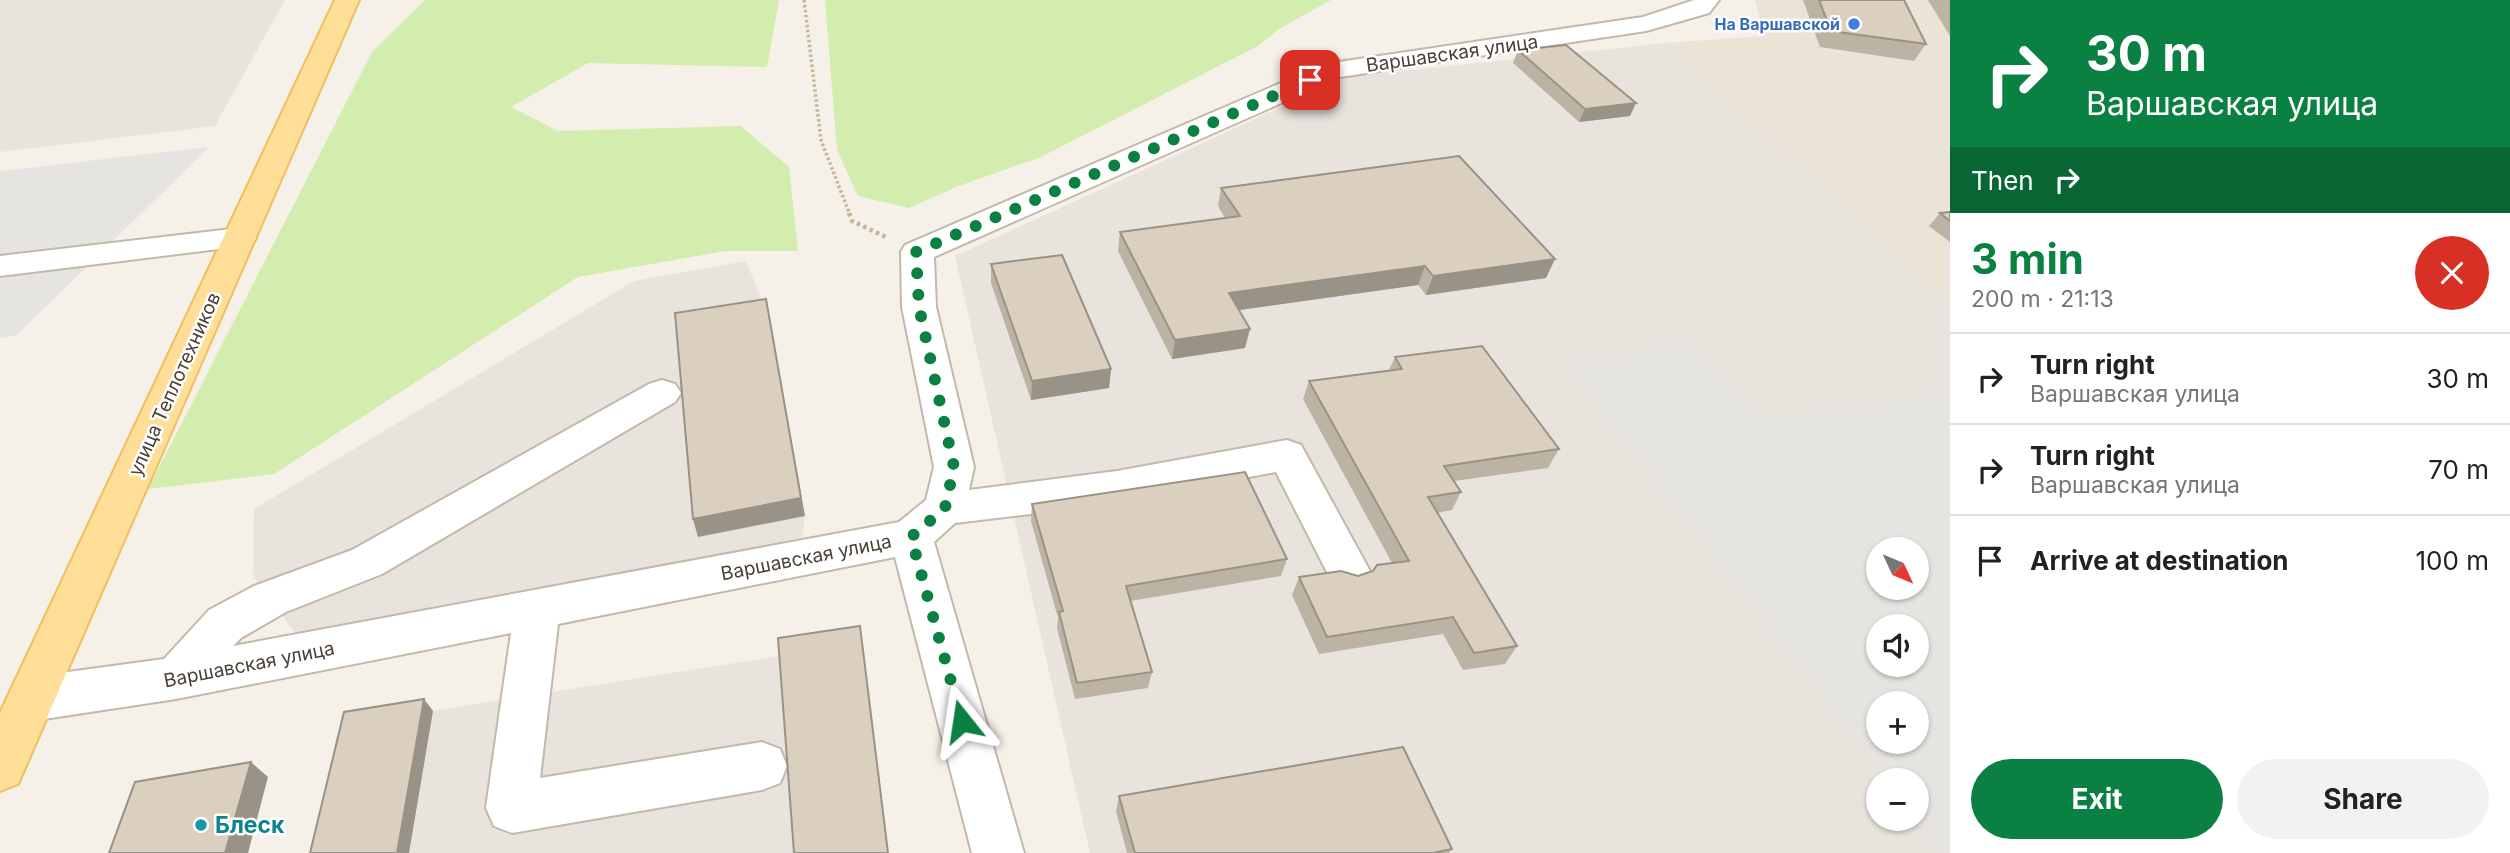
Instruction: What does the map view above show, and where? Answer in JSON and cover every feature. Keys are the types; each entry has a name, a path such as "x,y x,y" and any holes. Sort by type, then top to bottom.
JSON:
{"main road":[{"name":"улица Теплотехников","path":"0,767 347,0"}],"street":[{"name":"Варшавская улица","path":"916,252 1334,70 1646,24 1700,8 1707,0"},
{"path":"0,266 240,238"},
{"path":"916,252 919,307 954,467 928,523 998,853"},
{"path":"176,678 225,624 270,599 367,562 662,393"},
{"name":"Варшавская улица","path":"31,699 176,678 538,609 1011,503 1135,484 1287,455 1349,573"},
{"path":"538,609 524,697 512,808 762,766"}],"path":[{"path":"804,0 821,140 852,221 916,252"}],"shaded area":[{"path":"0,0 285,0 215,126 0,152"},
{"path":"1755,0 1950,0 1950,302 1665,43 1764,36"},
{"path":"1665,43 1950,302 1950,853 1090,853 955,256 1347,77"},
{"path":"209,147 17,335 0,338 0,171"},
{"path":"746,261 769,318 805,516 801,547 295,633 253,576 254,509 634,281"},
{"path":"1690,343 1766,419 1950,394 1950,853 1945,853 1928,831 1929,768 1880,768 1869,754 1929,754 1929,691 1866,691 1866,750 1567,366"},
{"path":"862,643 888,853 324,853 355,723"}],"green space":[{"path":"425,0 779,0 767,67 588,63 511,107 558,131 741,126 789,167 798,251 725,251 578,277 274,474 148,489 372,52"},
{"path":"825,0 1331,0 1279,29 1258,46 1041,157 956,187 909,208 858,196 837,150"}],"building":[{"path":"1819,0 1904,0 1926,44 1831,31"},
{"path":"1566,45 1636,103 1585,109 1518,50"},
{"path":"1459,156 1555,259 1433,276 1425,266 1229,293 1250,329 1175,340 1120,232 1240,216 1221,188"},
{"path":"1950,212 1950,221 1940,213"},
{"path":"1062,255 1111,369 1032,381 991,264"},
{"path":"766,299 801,498 693,519 675,313"},
{"path":"1482,346 1559,449 1444,466 1461,492 1428,497 1517,646 1474,653 1453,617 1327,637 1299,577 1341,571 1358,576 1373,571 1377,565 1409,561 1309,381 1402,369 1395,357"},
{"path":"1245,472 1287,559 1126,586 1152,672 1077,683 1059,612 1063,611 1032,504"},
{"path":"860,626 888,853 794,853 778,638"},
{"path":"424,699 397,853 310,853 344,712"},
{"path":"1403,747 1452,849 1433,853 1135,853 1119,796"},
{"name":"Блеск","path":"251,762 225,853 109,853 135,782"}],"place":[{"name":"На Варшавской","path":"1854,24"},
{"name":"Блеск","path":"201,825"}],"route":[{"path":"962,721 911,537 945,508 954,467 919,307 916,252 1310,80"}]}
